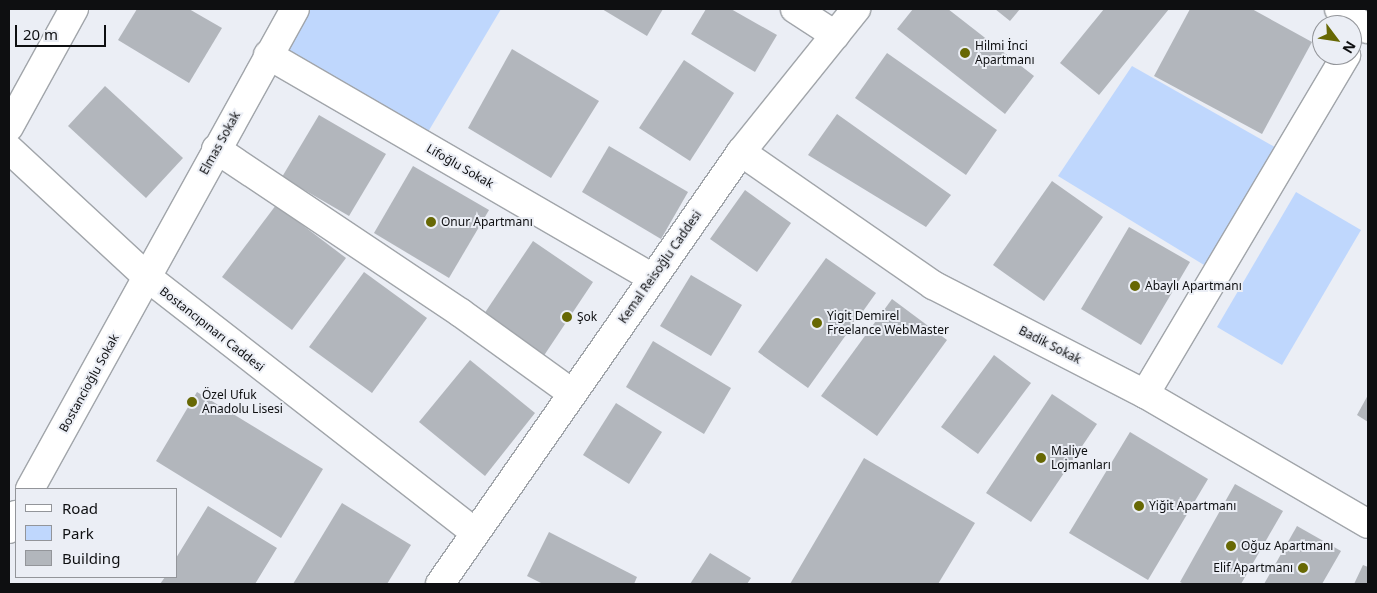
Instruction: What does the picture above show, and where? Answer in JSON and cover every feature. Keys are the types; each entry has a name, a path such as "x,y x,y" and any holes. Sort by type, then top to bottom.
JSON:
{"street":[{"path":"9,127 74,9"},
{"name":"Elmas Sokak","path":"146,278 295,9"},
{"path":"795,9 835,35"},
{"name":"Kemal Reisoğlu Caddesi","path":"452,578 474,532 741,152 856,9"},
{"name":"Lifoğlu Sokak","path":"268,55 652,278"},
{"path":"1145,394 1340,65"},
{"name":"Bostancıpınarı Caddesi","path":"9,149 146,278 474,532"},
{"path":"216,149 461,313 572,393"},
{"name":"Badik Sokak","path":"741,152 934,285 1145,394 1368,524"},
{"name":"Bostancioğlu Sokak","path":"31,488 146,278"},
{"path":"9,529 15,517"}],"green space":[{"path":"305,9 501,9 425,137 279,53"},
{"path":"1132,66 1280,150 1209,268 1058,176"},
{"path":"1296,192 1361,230 1282,365 1217,327"}],"building":[{"path":"137,9 189,9 222,28 189,83 118,40"},
{"path":"602,9 663,9 647,36"},
{"path":"706,9 731,9 777,35 755,72 691,34"},
{"name":"Hilmi İnci Apartmanı","path":"913,9 948,9 1034,76 1005,114 897,29"},
{"path":"995,9 1020,9 1010,21"},
{"path":"1104,9 1169,9 1099,95 1060,63"},
{"path":"1190,9 1252,9 1312,42 1262,134 1154,76"},
{"path":"512,49 599,101 551,178 468,128"},
{"path":"887,53 997,130 966,175 855,98"},
{"path":"684,60 734,93 690,161 639,128"},
{"path":"105,86 183,158 146,198 68,126"},
{"path":"837,114 951,195 926,227 808,155"},
{"path":"319,115 386,154 349,216 282,177"},
{"path":"609,146 688,192 661,239 582,192"},
{"name":"Onur Apartmanı","path":"413,166 489,210 449,278 374,233"},
{"path":"1052,181 1103,217 1044,301 993,265"},
{"path":"745,190 791,223 757,272 710,239"},
{"path":"276,205 346,258 292,330 222,277"},
{"name":"Abaylı Apartmanı","path":"1129,227 1190,262 1141,345 1081,309"},
{"path":"533,241 593,282 541,360 480,320"},
{"name":"Yigit Demirel Freelance WebMaster","path":"826,258 876,293 808,388 758,352"},
{"path":"364,272 427,318 372,393 309,347"},
{"path":"691,275 742,305 711,356 660,326"},
{"path":"892,299 947,340 877,436 821,396"},
{"path":"653,341 731,388 704,434 626,387"},
{"path":"994,355 1031,383 978,454 941,427"},
{"path":"470,360 535,413 485,476 419,422"},
{"path":"197,392 323,469 281,538 156,461"},
{"name":"Maliye Lojmanları","path":"1052,394 1097,424 1031,522 986,493"},
{"path":"1368,395 1368,422 1357,415"},
{"path":"616,403 662,432 629,484 583,455"},
{"name":"Yiğit Apartmanı","path":"1130,432 1208,479 1148,580 1069,533"},
{"path":"864,458 975,523 938,584 790,584"},
{"name":"Oğuz Apartmanı","path":"1235,484 1283,511 1241,584 1184,584 1180,582"},
{"path":"342,503 411,545 387,584 293,584"},
{"path":"208,506 277,548 255,584 160,584 164,578 178,578 178,555"},
{"name":"Elif Apartmanı","path":"1297,526 1341,551 1322,584 1264,584"},
{"path":"549,532 637,577 634,584 543,584 527,576"},
{"path":"710,553 751,578 747,584 690,584"},
{"path":"1363,565 1368,567 1368,584 1354,584"}],"place":[{"name":"Hilmi İnci Apartmanı","path":"965,53"},
{"name":"Onur Apartmanı","path":"431,222"},
{"name":"Abaylı Apartmanı","path":"1135,286"},
{"name":"Şok","path":"567,317"},
{"name":"Yigit Demirel Freelance WebMaster","path":"817,323"},
{"name":"Özel Ufuk Anadolu Lisesi","path":"192,402"},
{"name":"Maliye Lojmanları","path":"1041,458"},
{"name":"Yiğit Apartmanı","path":"1139,506"},
{"name":"Oğuz Apartmanı","path":"1231,546"},
{"name":"Elif Apartmanı","path":"1303,568"}]}
